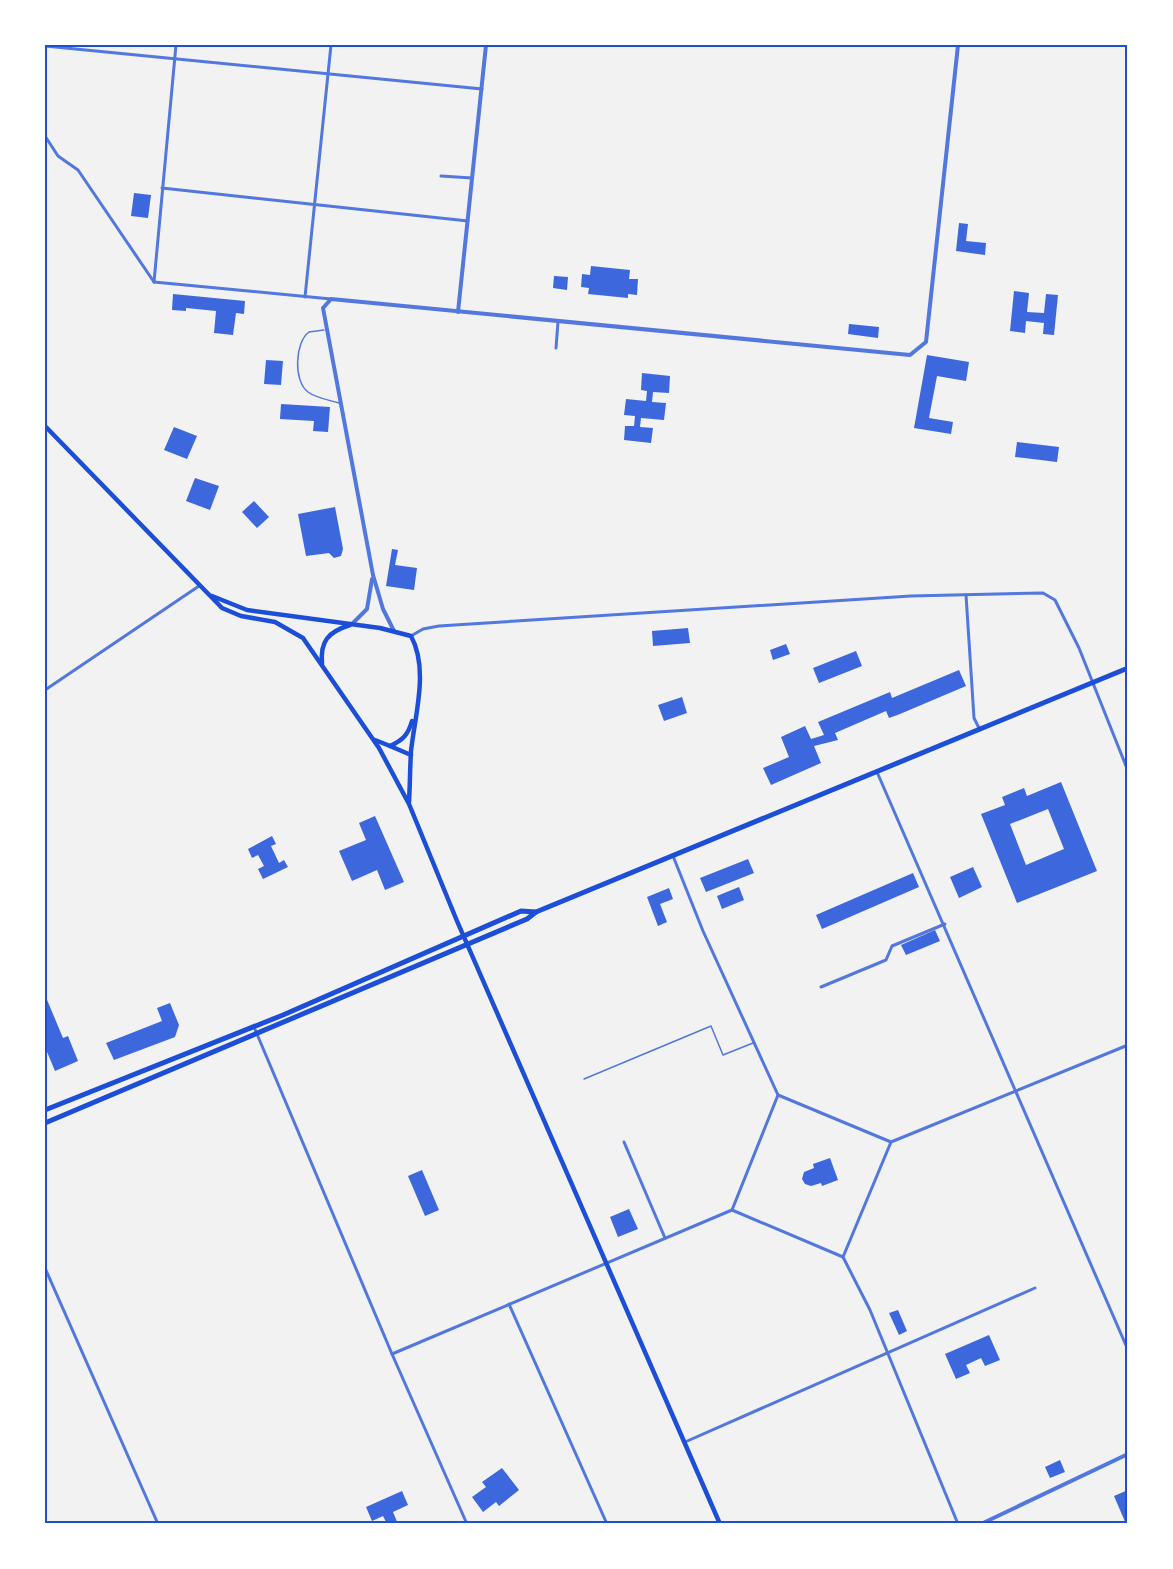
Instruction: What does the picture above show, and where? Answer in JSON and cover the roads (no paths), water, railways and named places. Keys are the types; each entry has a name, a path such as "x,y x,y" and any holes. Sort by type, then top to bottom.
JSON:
{"main road":[{"path":"45,426 222,608 241,616 275,622 291,628 303,638 379,748 409,804 467,944 720,1524"},
{"path":"206,593 247,610 394,631 411,636 417,648 420,673 411,755 409,804"},
{"path":"322,666 321,650 325,639 335,630 352,625"},
{"path":"45,1123 527,919 536,912 1128,668"},
{"path":"390,746 408,734 415,713"},
{"path":"372,738 411,755"},
{"path":"45,1110 254,1026 522,911 536,912"}],"street":[{"path":"154,282 176,45"},
{"path":"305,297 331,45"},
{"path":"458,312 486,45"},
{"path":"154,282 910,355 926,342 958,45"},
{"path":"45,46 482,89"},
{"path":"45,136 58,156 78,170 154,282"},
{"path":"441,176 472,178"},
{"path":"162,188 468,221"},
{"path":"332,299 323,308 373,575 383,609 394,631"},
{"path":"556,348 558,322"},
{"path":"352,625 367,609 373,575"},
{"path":"45,690 199,586"},
{"path":"411,636 423,629 439,626 891,597 1043,593 1055,600 1093,683 1128,771"},
{"path":"966,595 974,718 980,730"},
{"path":"379,748 390,746"},
{"path":"877,772 945,924 1015,1092 1128,1350"},
{"path":"674,856 703,931 778,1095 891,1142 1128,1045"},
{"path":"821,987 886,960 892,946 945,924"},
{"path":"254,1026 392,1354 467,1524"},
{"path":"392,1354 732,1210 778,1095"},
{"path":"624,1142 665,1238"},
{"path":"843,1257 891,1142"},
{"path":"732,1210 843,1257 887,1350 958,1524"},
{"path":"45,1268 158,1524"},
{"path":"685,1442 887,1350 1035,1288"},
{"path":"509,1304 607,1524"},
{"path":"981,1524 1128,1454"}],"lane":[{"path":"327,329 304,335 299,348 300,380 308,392 342,405"},
{"path":"584,1079 711,1026 723,1055 754,1042"}]}
